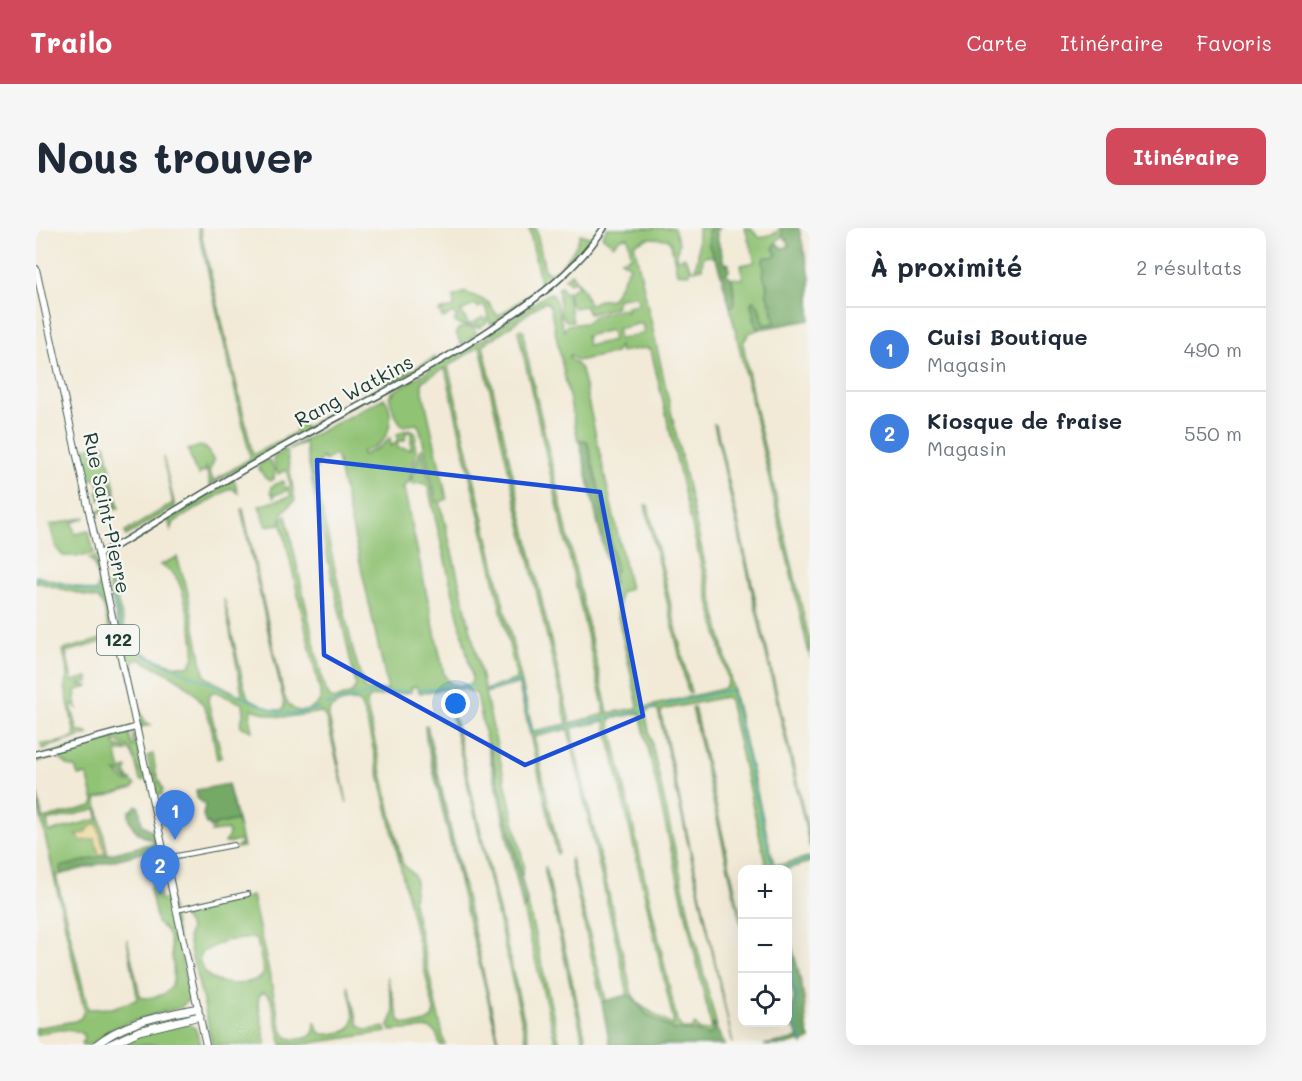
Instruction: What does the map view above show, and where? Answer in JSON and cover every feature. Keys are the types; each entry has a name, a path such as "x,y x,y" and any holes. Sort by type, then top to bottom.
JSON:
{"highway":[{"path":"96,1045 115,1032 131,1025 199,1012"},
{"path":"109,1045 139,1031 199,1012"}],"main road":[{"name":"Rue Saint-Pierre","path":"36,269 206,1045"}],"street":[{"name":"Rang Watkins","path":"98,554 123,542 278,450 421,373 472,342 552,287 583,255 604,228"},
{"path":"36,753 137,727"},
{"path":"166,858 234,845"},
{"path":"177,910 248,894"}],"highlighted area":[{"path":"317,460 600,492 643,716 525,765 324,655"}],"green space":[{"path":"198,228 200,228 253,455 296,432 296,418 305,428 435,357 436,360 210,485 206,468 204,473 199,473 199,475 188,450 200,446 206,448 214,461 209,472 214,481 249,459 250,456"},
{"path":"529,228 536,228 545,271 549,273 569,257 580,234 592,238 547,285 491,325 490,320 479,328 457,324 454,320 457,318 454,313 443,318 439,311 454,307 453,297 465,292 488,302 498,316 541,287","holes":["476,304 478,308 484,305 489,317 476,321 479,325 476,326 474,322 469,325 461,311"]},
{"path":"607,228 674,228 679,243 676,258 684,257 692,269 689,274 677,273 668,239 649,238 634,244 774,864 784,864 808,857 810,862 792,867 792,865 766,865 729,700 725,697 662,710 661,714 733,1044 658,710 651,709 645,712 691,923 717,1027 715,1024 712,1025 713,1032 708,1036 696,1031 674,1030 647,1015 632,997 627,995 568,729 534,737 559,852 557,854 519,686 517,684 485,693 524,865 522,876 489,744 487,744 477,695 458,689 420,693 416,686 411,688 411,692 371,697 367,702 367,707 402,862 415,878 413,903 445,1045 440,1045 436,1033 430,1028 390,1031 389,1025 394,1013 387,976 400,1022 422,1023 433,1017 434,1011 367,722 360,703 344,702 329,711 347,803 327,720 322,712 287,717 251,709 252,731 240,724 244,713 243,704 212,692 208,701 222,757 217,759 209,718 195,694 187,686 159,668 139,659 134,661 133,667 136,693 143,718 146,723 152,725 141,727 129,671 131,667 127,666 109,584 112,582 132,646 168,664 190,665 194,657 194,646 183,593 174,575 160,565 177,557 187,589 204,674 207,678 241,695 224,599 248,698 273,710 282,710 283,698 241,509 243,509 284,696 295,710 305,711 320,701 320,692 282,525 282,519 286,515 323,684 329,696 334,700 352,693 356,685 318,515 305,442 290,450 289,448 384,398 390,415 387,434 377,445 361,452 363,455 380,447 390,438 391,446 397,440 398,448 411,449 411,432 406,432 405,441 398,441 397,435 409,430 416,433 416,454 409,483 401,488 404,489 444,674 454,685 469,684 472,676 428,487 423,483 413,484 411,481 422,449 435,502 437,502 420,429 417,424 402,426 394,413 389,396 489,335 491,339 483,345 570,723 605,714 518,331 521,329 524,332 525,346 608,713 637,708 611,585 612,559 605,516 587,441 578,440 550,306 546,302 541,304 494,338 491,333 549,293 554,296 564,331 567,325 585,323 594,316 623,308 627,311 627,306 638,304 637,296 619,298 615,307 589,314 585,306 574,308 570,303 568,292 578,286 575,281 570,283 565,279 571,273 584,291 589,305 599,300 612,299 630,266 621,260 631,257 628,237 621,238 613,245 602,236","holes":["642,323 644,333 619,339 617,329","611,330 613,340 588,346 586,336","480,346 567,724 533,731 448,366","619,346 620,352 646,348 651,350 728,681 722,689 646,707 642,705 619,605 620,592 630,589 581,369 569,357 571,355 577,361 615,353","445,368 517,679 485,690 440,502 447,499 422,381","334,455 337,458 388,690 364,688 352,646 316,477 313,475 322,457 325,461","640,713 711,1025 709,1031 699,1030 695,1024 691,1029 682,1029 677,1021 610,719","605,721 673,1026 640,1005 632,994 572,728"]},
{"path":"698,228 712,228 709,246 715,258 707,255 703,258 702,268 695,270 698,255"},
{"path":"712,228 720,228 717,235 723,262 729,264 729,271 725,273 732,278 734,303 730,307 718,265 709,246 708,231"},
{"path":"745,228 750,228 760,238 778,232 779,228 782,228 783,237 774,245 777,255 763,263 775,323 764,325 758,304 751,304 756,327 760,329 749,333 743,343 753,398 810,642 810,658 730,307 733,306 734,293 732,278 743,279 741,265 755,262"},
{"path":"782,228 799,228 810,277 810,320 760,329 756,327 751,303 753,301 758,304 764,325 775,323 763,275 763,259 777,255 773,249 776,243 783,248 789,246 788,241 783,237"},
{"path":"561,286 564,293 566,292 573,321 566,321 561,315 558,289"},
{"path":"473,328 477,334 461,345 456,333 458,329"},
{"path":"714,424 810,839 810,848"},
{"path":"579,440 587,441 609,532 616,569 612,586"},
{"path":"105,444 119,508 94,514 101,509 116,506 112,485 106,486 107,493 103,494 100,500 97,492 100,491 97,478 88,481 79,449"},
{"path":"286,449 295,500 283,512 280,524 266,526 259,506 291,496 289,490 274,495 274,498 271,492 272,486 283,481 285,488 291,486 286,470 278,474 273,459"},
{"path":"163,457 175,507 126,536 125,532 173,503"},
{"path":"268,459 275,470 274,479 270,481 265,478 258,467"},
{"path":"234,479 238,493 231,488 174,522 171,531 168,519"},
{"path":"645,505 648,505 691,693 688,693"},
{"path":"86,517 72,523 75,534 89,531 94,553 83,556 63,556 56,548 50,525"},
{"path":"95,556 114,639 66,652 72,681 88,677 88,682 78,684 88,686 75,691 77,708 71,705 78,732 89,734 42,749 41,743 59,742 75,735 65,687 68,674 63,650 110,635 104,607 99,599 36,582 36,576 96,592 97,574 89,558"},
{"path":"447,694 449,694 530,1045 527,1045"},
{"path":"694,707 738,903 738,912 692,708"},
{"path":"427,725 462,879 460,885 426,739 425,726"},
{"path":"129,733 132,747 134,746 133,734 135,737 145,778 143,781 140,780 130,751 121,743 114,741 115,746 127,751 116,752 121,770 127,768 126,773 132,780 127,780 121,773 116,772 126,782 132,782 135,785 133,788 96,799 108,855 60,871 62,874 56,876 88,1009 112,1008 136,1000 127,939 140,995 143,998 162,995 171,987 174,974 169,938 166,931 157,923 150,888 152,883 147,851 159,848 167,882 158,886 160,900 170,899 189,999 181,1007 126,1023 108,1031 90,1045 81,1045 84,1039 83,1034 71,1030 36,1035 36,1028 75,1021 81,1018 84,1010 36,788 43,819 92,806 94,802 86,775 78,776 75,767 70,767 57,757 36,762 36,757","holes":["97,810 98,819 49,832 47,821"]},
{"path":"487,744 489,744 528,904 523,909"},
{"path":"153,754 156,773 163,790 161,795 156,795 147,756"},
{"path":"228,784 237,820 210,828 203,815 205,805 197,798 196,790"},
{"path":"136,805 139,807 142,824 154,832 157,849 62,874 60,867 153,843 152,839 138,833 130,821 129,811"},
{"path":"237,820 243,847 235,848 241,844 240,841 225,843 229,835 228,830 211,832 215,825"},
{"path":"571,859 606,1000 602,1003 570,862"},
{"path":"545,866 546,868 587,1045 584,1045"},
{"path":"462,879 500,1045 460,885"},
{"path":"252,896 281,1027 289,1038 306,1038 314,1031 315,1021 318,1031 325,1034 345,1031 351,1027 354,1016 348,986 359,1025 366,1030 385,1027 386,1032 297,1045 282,1045 270,997 265,993 260,994 258,1001 266,1045 212,1045 190,949 188,937 190,928 184,919 184,913","holes":["252,938 257,940 264,973 260,978 242,983 223,983 215,980 202,968 199,958 202,952 224,941"]},
{"path":"528,904 560,1045 556,1045 523,909"},
{"path":"792,947 804,998 810,1039 802,1044 800,1041 785,1045 764,1045 799,1038 793,1026"},
{"path":"627,995 632,997 647,1015 673,1030 696,1031 708,1036 713,1032 712,1025 714,1024 725,1045 610,1045 602,1003"},
{"path":"188,1023 195,1028 201,1045 116,1045 136,1035"}],"sand":[{"path":"97,823 105,853 99,855 95,839 82,841 76,835 84,833"}],"waterway":[{"path":"36,577 102,595"},
{"path":"112,594 127,647 138,653"},
{"path":"143,655 280,713 295,714 319,708"},
{"path":"484,692 520,681 532,734 658,707"},
{"path":"418,690 475,686"},
{"path":"664,705 731,690 772,865"},
{"path":"326,705 373,693 409,691"},
{"path":"792,865 809,859"},
{"path":"792,973 797,997 796,1022 803,1045"}],"place":[{"name":"Cuisi Boutique","path":"175,840"},
{"name":"Kiosque de fraise","path":"160,895"}]}
